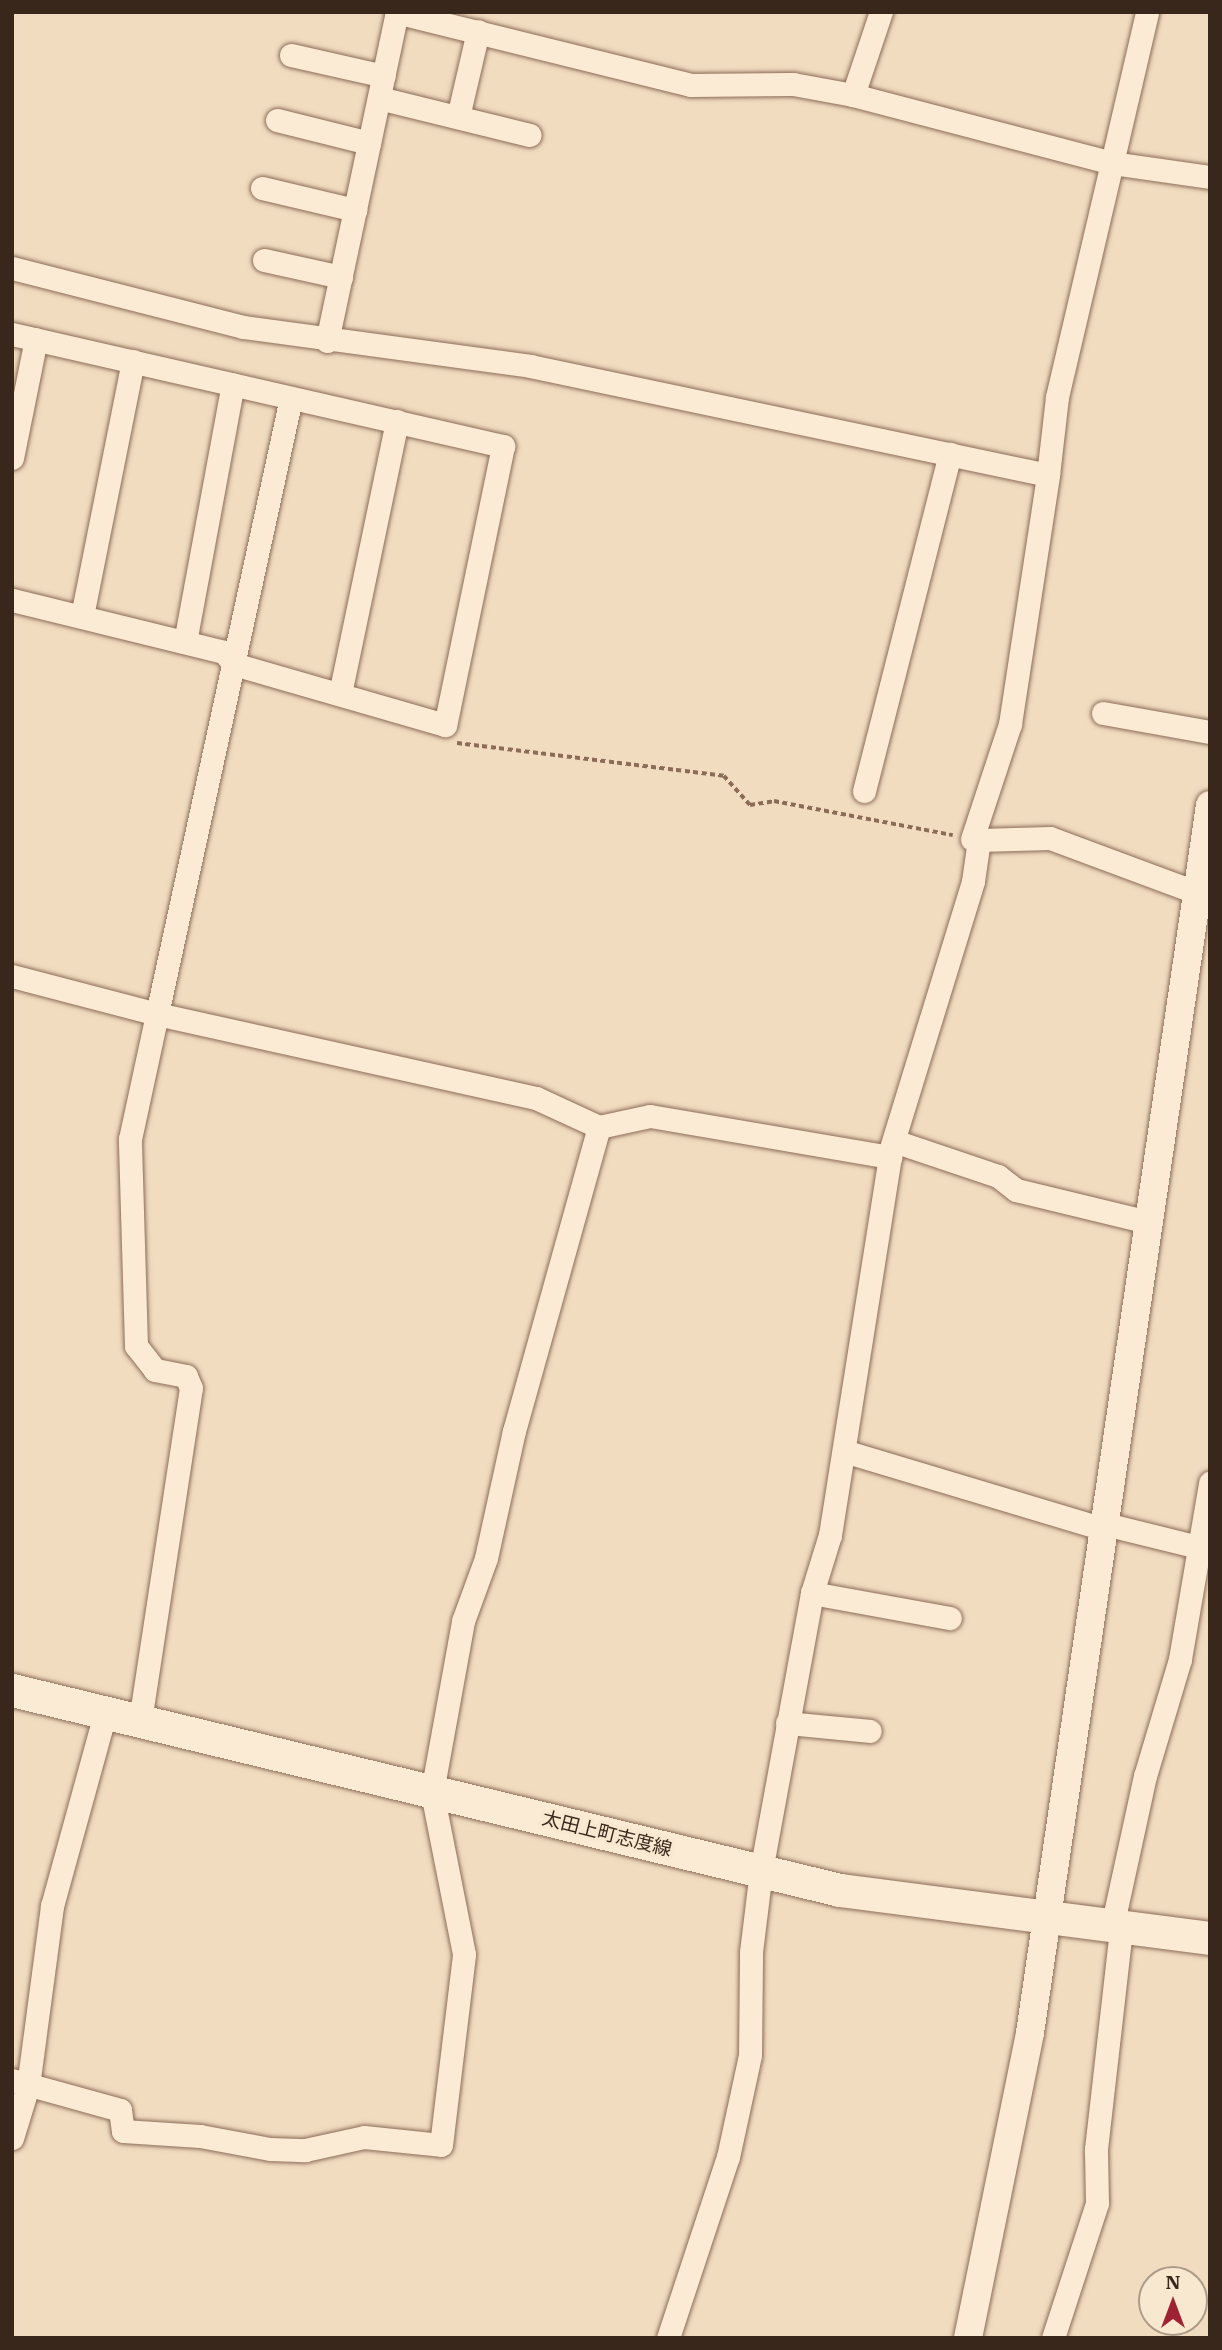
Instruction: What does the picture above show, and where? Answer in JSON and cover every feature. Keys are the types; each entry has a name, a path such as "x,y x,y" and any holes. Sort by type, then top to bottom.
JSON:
{"main road":[{"name":"太田上町志度線","path":"12,1690 840,1890 1045,1919 1210,1938"}],"street":[{"path":"327,341 397,12 441,17 478,31 691,85 793,83 853,95 1112,163 1210,177"},
{"path":"853,95 881,12"},
{"path":"972,839 1010,724 1048,475 1057,397 1147,12"},
{"path":"458,117 478,31"},
{"path":"292,55 458,117 530,135"},
{"path":"277,120 369,143"},
{"path":"262,188 355,210"},
{"path":"264,260 341,277"},
{"path":"12,268 243,327 327,341 530,366 1048,475"},
{"path":"12,334 503,446 445,725 234,664 224,652 12,600"},
{"path":"12,458 36,339"},
{"path":"82,616 133,361"},
{"path":"185,642 233,384"},
{"path":"140,1721 191,1388 186,1376 155,1370 136,1346 130,1139 292,398"},
{"path":"341,694 397,421"},
{"path":"864,791 950,454"},
{"path":"1103,713 1210,732"},
{"path":"968,2338 1018,2104 1148,1222 1199,898 1210,805"},
{"path":"668,2338 728,2157 750,2055 751,1952 761,1871 812,1593 844,1451 892,1149 972,881 979,841 1050,838 1199,898"},
{"path":"12,976 156,1014 536,1098 599,1127 650,1115 892,1149 998,1176 1016,1190 1148,1222"},
{"path":"17,2073 120,2110 123,2131 200,2136 270,2149 306,2150 363,2137 441,2145 464,1954 432,1792 463,1621 486,1559 514,1431 599,1127"},
{"path":"844,1451 1104,1526 1204,1549"},
{"path":"1053,2338 1097,2203 1096,2149 1117,1927 1145,1776 1180,1659 1204,1549 1210,1483"},
{"path":"812,1593 950,1618"},
{"path":"12,2138 17,2073 52,1906 105,1713"},
{"path":"787,1723 870,1731"}],"path":[{"path":"442,739 584,763 724,776 750,805 799,805 972,839"}]}
